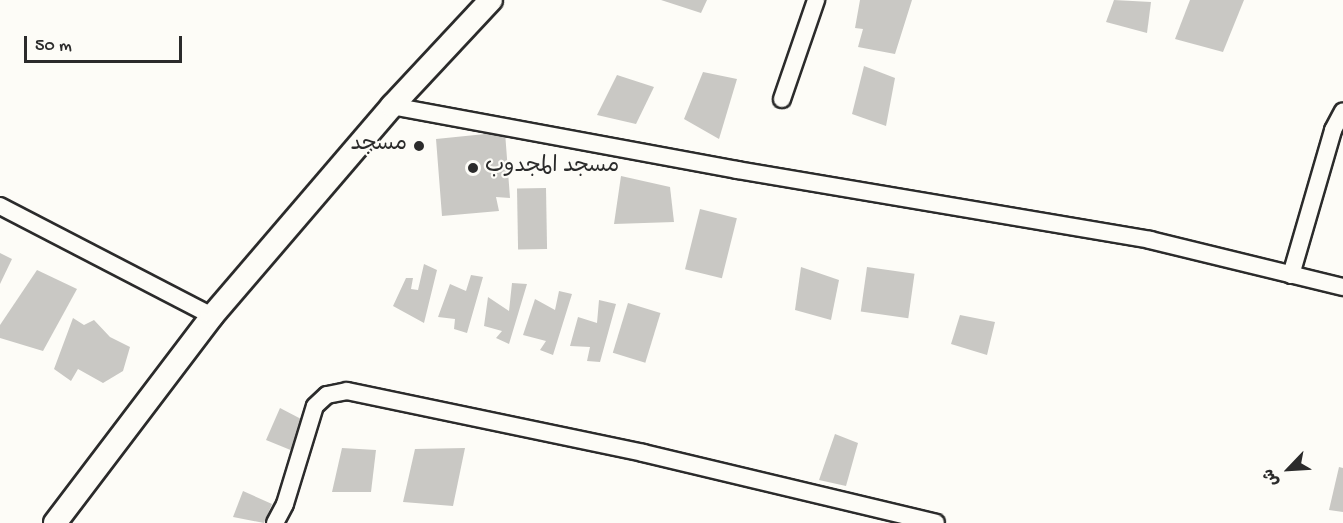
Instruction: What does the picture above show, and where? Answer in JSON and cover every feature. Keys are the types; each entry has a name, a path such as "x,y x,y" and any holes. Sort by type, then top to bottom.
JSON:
{"street":[{"path":"55,523 212,316 392,106 490,0"},
{"path":"782,99 816,0"},
{"path":"392,106 748,172 1150,240 1343,287"},
{"path":"1291,274 1333,130 1343,111"},
{"path":"0,206 212,316"},
{"path":"275,523 285,504 315,406 327,395 347,391 643,453 936,523"}],"building":[{"path":"661,0 707,0 701,13"},
{"path":"860,0 912,0 895,54 858,47 863,29 855,28"},
{"path":"1114,0 1151,2 1147,33 1106,22"},
{"path":"1190,0 1244,0 1223,52 1175,39"},
{"path":"864,66 895,78 886,126 852,114"},
{"path":"703,72 737,79 719,139 684,119"},
{"path":"617,75 654,87 636,124 597,115"},
{"name":"مسجد المجدوب","path":"505,132 510,198 496,197 499,211 442,216 436,139"},
{"path":"621,176 670,187 674,222 614,224"},
{"path":"546,188 547,249 518,249 517,189"},
{"path":"700,209 737,218 722,278 685,269"},
{"path":"0,253 12,259 0,284"},
{"path":"424,264 437,270 424,323 393,306 406,278 413,278 411,289 418,290"},
{"path":"801,267 839,280 831,320 795,310"},
{"path":"867,267 915,274 908,318 861,312"},
{"path":"37,270 77,289 43,351 0,338 0,325"},
{"path":"471,275 483,277 467,333 454,329 455,319 438,317 450,284 466,291"},
{"path":"512,283 527,284 509,344 496,338 502,331 484,326 488,297 509,311"},
{"path":"559,291 572,294 553,355 540,350 546,341 523,335 535,299 555,310"},
{"path":"599,300 616,304 600,362 587,361 590,347 570,346 578,317 597,323"},
{"path":"628,303 661,313 645,363 613,353"},
{"path":"960,315 995,322 987,355 951,344"},
{"path":"73,318 84,325 94,320 110,337 130,347 123,371 103,383 78,369 71,381 54,369"},
{"path":"280,408 303,420 293,451 266,440"},
{"path":"835,434 858,443 846,486 819,480"},
{"path":"342,448 376,450 371,492 332,492"},
{"path":"465,448 453,506 403,502 415,449"},
{"path":"1339,467 1343,468 1343,512 1329,510"},
{"path":"243,491 272,504 264,523 233,517"}],"place":[{"name":"مسجد","path":"419,146"},
{"name":"مسجد المجدوب","path":"473,168"}]}
